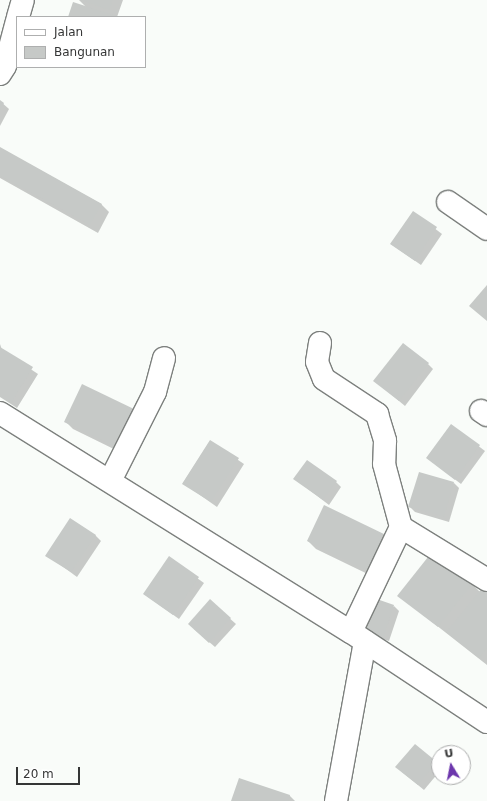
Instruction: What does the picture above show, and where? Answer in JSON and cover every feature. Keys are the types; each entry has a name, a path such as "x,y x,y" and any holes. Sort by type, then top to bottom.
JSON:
{"street":[{"path":"18,16 23,0"},
{"path":"0,74 5,66 16,26"},
{"path":"448,202 487,229"},
{"path":"320,344 317,362 324,379 377,414 385,441 384,464 401,528 358,637 336,801"},
{"path":"110,481 156,392 164,358"},
{"path":"0,413 358,637 487,722"},
{"path":"401,528 487,580"}],"building":[{"path":"81,0 113,0 109,10"},
{"path":"73,2 113,15 112,16 68,16"},
{"path":"0,100 4,103 0,111"},
{"path":"0,147 102,204 90,225 0,176"},
{"path":"413,211 437,227 415,261 390,244"},
{"path":"487,285 487,321 469,306"},
{"path":"403,343 429,363 399,401 373,381"},
{"path":"0,347 33,367 11,403 0,396"},
{"path":"82,384 136,410 118,448 64,422"},
{"path":"451,424 480,445 455,480 426,458"},
{"path":"210,440 239,458 211,502 182,484"},
{"path":"307,460 337,481 323,500 293,479"},
{"path":"419,472 454,482 444,517 408,507"},
{"path":"324,505 388,536 369,572 307,541"},
{"path":"70,518 96,535 71,572 45,556"},
{"path":"432,552 472,584 438,627 397,596"},
{"path":"169,556 199,577 173,615 143,594"},
{"path":"482,588 487,592 487,648 479,658 446,632"},
{"path":"371,597 394,605 384,636 360,628"},
{"path":"210,599 231,618 209,643 188,624"},
{"path":"415,744 431,757 431,769 418,785 395,767"},
{"path":"239,778 290,795 288,801 231,801"}]}
